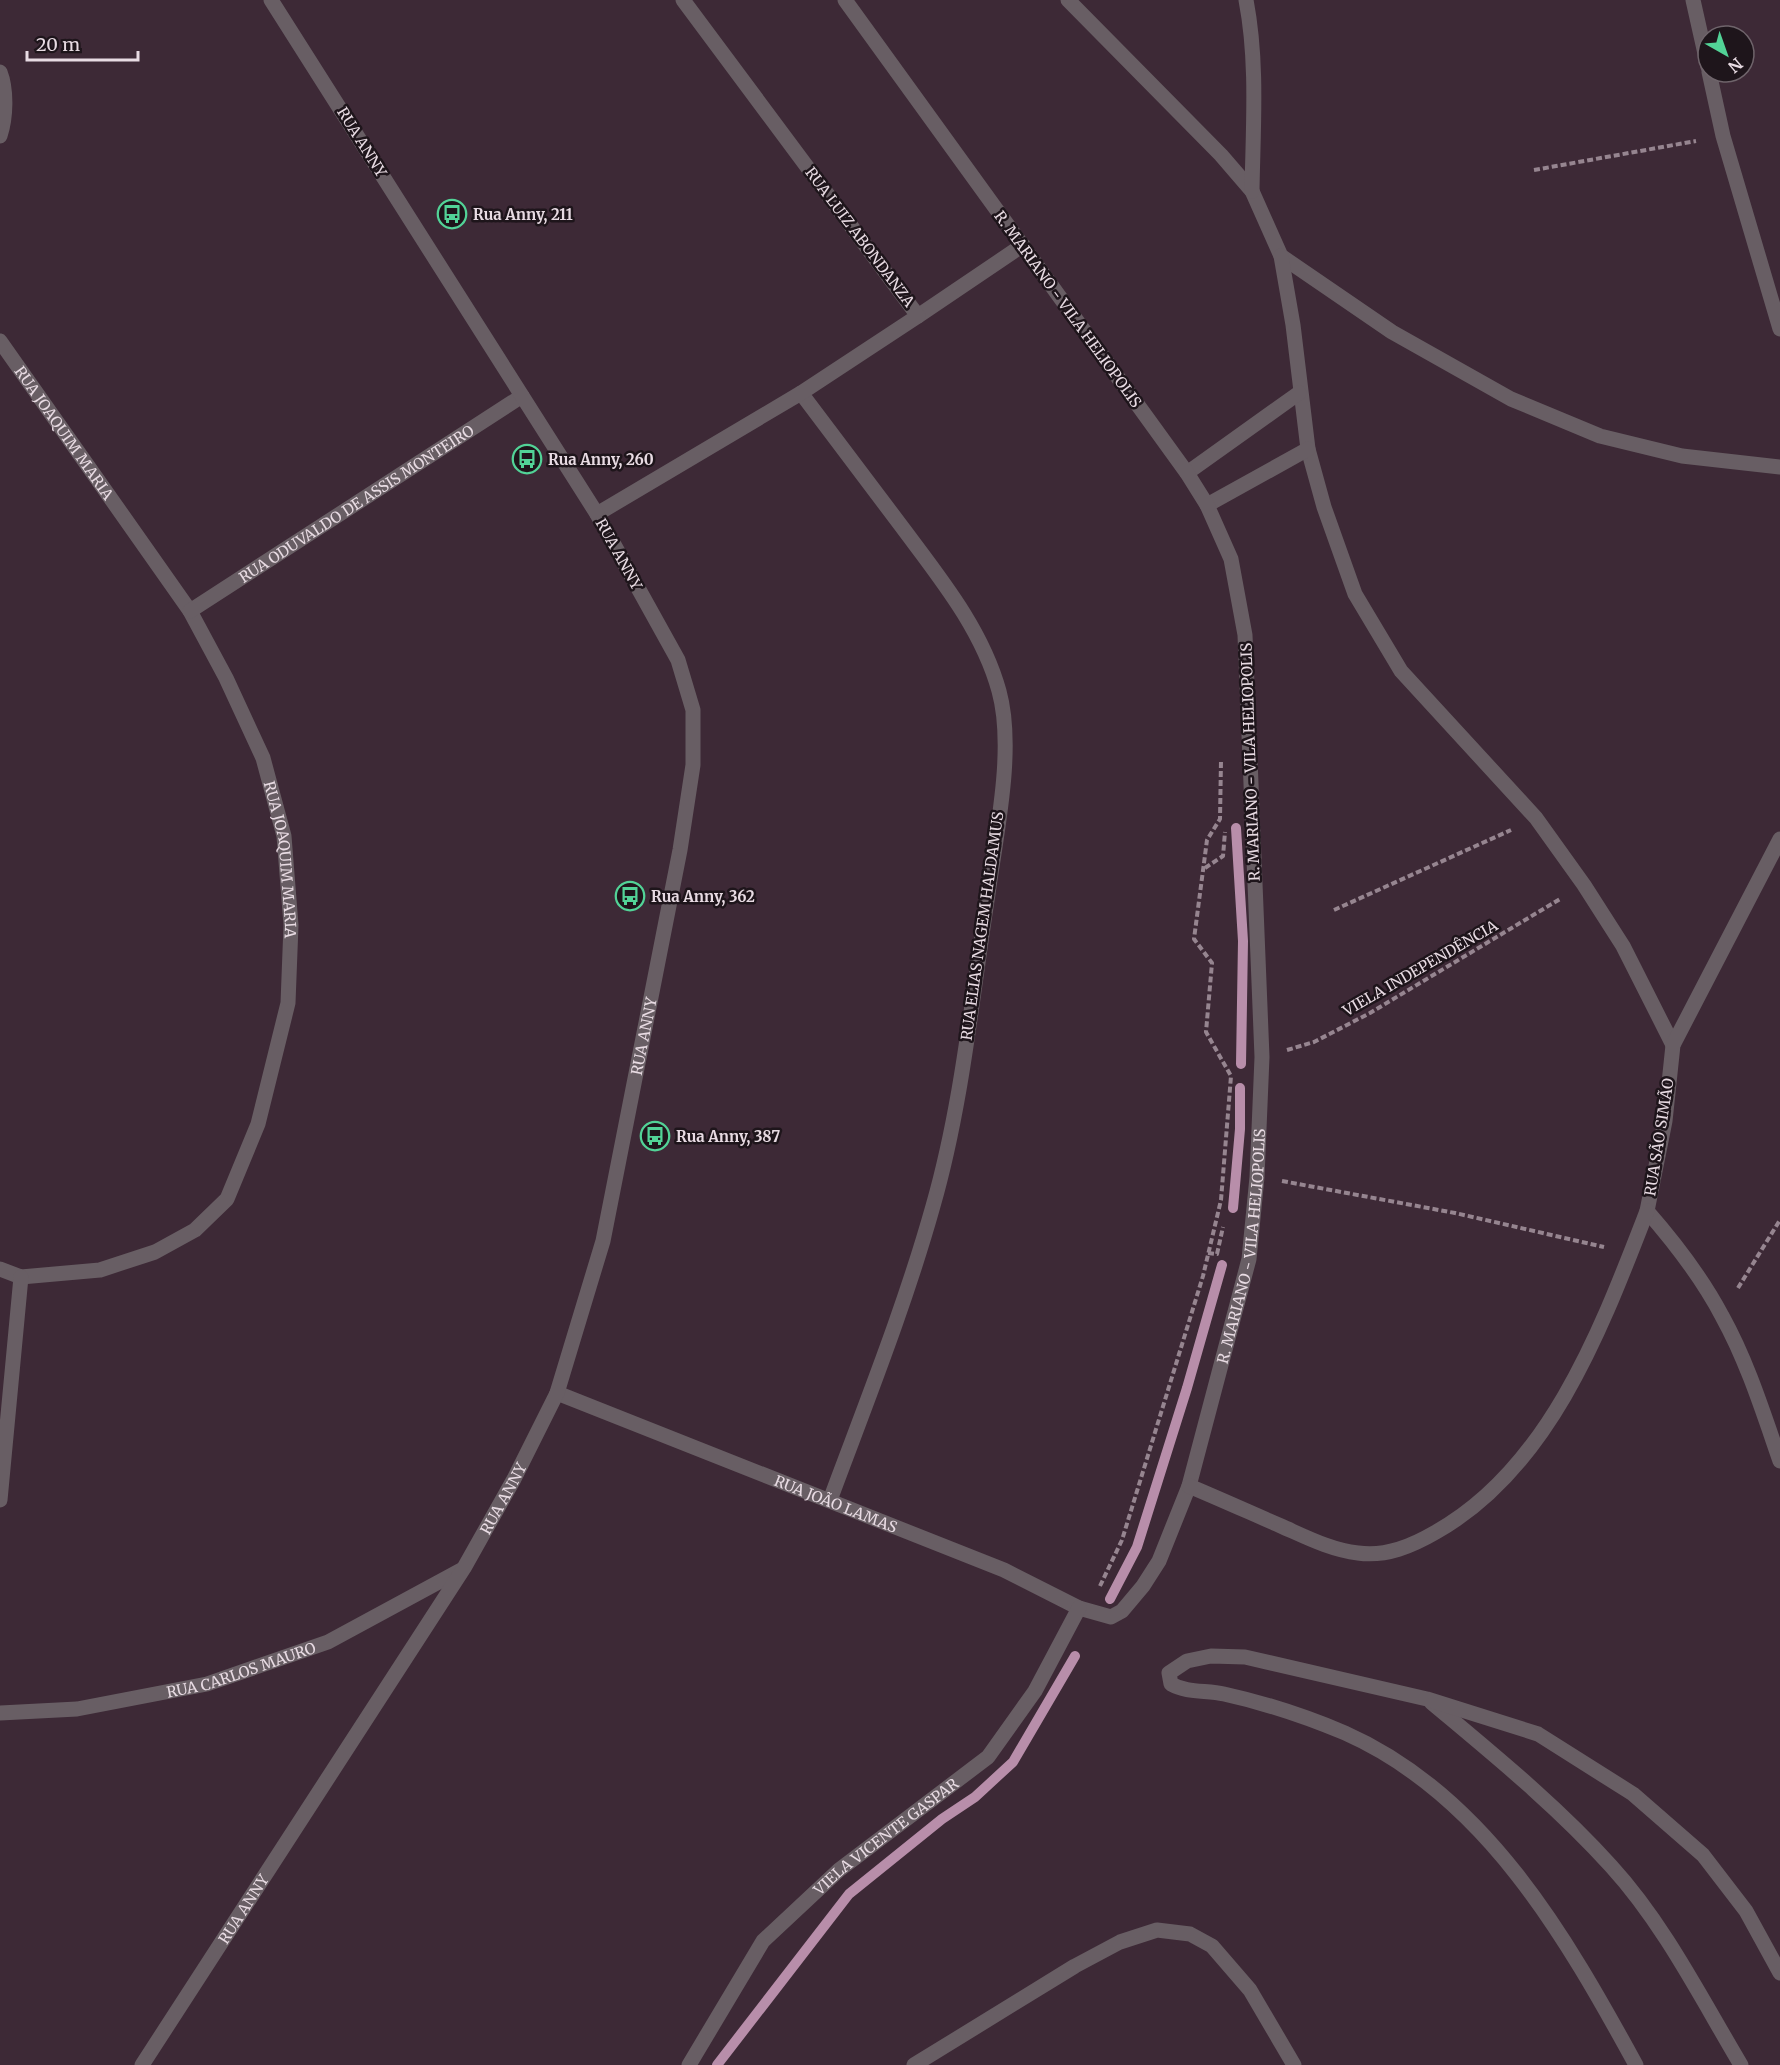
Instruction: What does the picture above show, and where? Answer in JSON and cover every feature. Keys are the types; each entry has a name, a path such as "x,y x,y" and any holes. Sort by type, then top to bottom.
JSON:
{"street":[{"name":"RUA ANNY","path":"142,2065 464,1568 514,1479 557,1393 603,1240 676,870 693,765 693,710 678,660 597,514 272,0"},
{"name":"RUA LUIZ ABONDANZA","path":"597,514 801,393 918,316 683,0"},
{"name":"R. MARIANO - VILA HELIOPOLIS","path":"845,0 1187,473 1207,505 1231,559 1245,635 1262,1057 1257,1177 1249,1259 1189,1486 1159,1560 1143,1586 1114,1617"},
{"path":"1068,0 1221,155 1252,191 1281,255 1293,325 1299,393 1308,449 1341,559 1355,594 1377,635 1401,670 1536,818 1584,885 1623,946 1673,1045"},
{"path":"1246,0 1251,24 1253,78 1252,191"},
{"path":"1693,0 1698,24"},
{"path":"0,72 3,81 3,126 0,136"},
{"path":"1712,84 1723,136 1780,329"},
{"path":"918,316 1023,245"},
{"path":"1281,255 1392,332 1511,399 1600,436 1682,456 1780,467"},
{"name":"RUA JOAQUIM MARIA","path":"0,341 190,611 226,678 263,758 284,836 291,926 288,1003 258,1124 227,1199 195,1230 155,1252 100,1270 21,1277 0,1269"},
{"name":"RUA ELIAS NAGEM HALDAMUS","path":"801,393 954,597 979,642 999,692 1006,739 996,835 972,998 957,1093 934,1204 904,1298 830,1500"},
{"path":"1187,473 1299,393"},
{"name":"RUA ODUVALDO DE ASSIS MONTEIRO","path":"190,611 522,396"},
{"path":"1207,505 1308,449"},
{"name":"RUA SÃO SIMÃO","path":"1780,839 1673,1045 1665,1121 1647,1211 1678,1247 1722,1315 1744,1364 1780,1461"},
{"path":"1189,1486 1322,1544 1358,1553 1384,1554 1420,1542 1452,1523 1482,1501 1539,1437 1578,1374 1647,1211"},
{"path":"0,1500 21,1277"},
{"name":"RUA JOÃO LAMAS","path":"557,1393 1004,1570 1083,1609 1104,1617 1114,1617"},
{"name":"RUA CARLOS MAURO","path":"0,1713 77,1709 207,1684 328,1642 464,1568"},
{"name":"VIELA VICENTE GASPAR","path":"689,2065 763,1941 839,1870 988,1757 1035,1691 1083,1609"},
{"path":"1636,2065 1560,1933 1490,1841 1448,1800 1403,1766 1346,1734 1263,1703 1221,1693 1178,1688 1171,1684 1169,1673 1187,1661 1211,1656 1245,1657 1427,1699 1538,1734 1633,1794 1702,1855 1746,1911 1780,1973"},
{"path":"1427,1699 1542,1797 1612,1867 1654,1922 1741,2065"},
{"path":"914,2065 1075,1966 1120,1942 1157,1930 1190,1934 1212,1946 1250,1990 1294,2065"}],"path":[{"path":"1534,170 1723,136"},
{"path":"1334,910 1536,818"},
{"path":"1083,1609 1122,1540 1203,1276 1221,1200 1231,1076 1206,1032 1212,963 1194,939 1204,868"},
{"name":"VIELA INDEPENDÊNCIA","path":"1262,1057 1314,1042 1370,1013 1584,885"},
{"path":"1257,1177 1455,1214 1631,1253"},
{"path":"1722,1315 1780,1220"}],"waterway":[{"path":"1236,828 1243,941 1241,1064"},
{"path":"1233,1208 1240,1129 1240,1088"},
{"path":"1110,1599 1137,1547 1187,1388 1222,1265"},
{"path":"717,2065 849,1894 942,1819 975,1797 1013,1762 1075,1656"}],"place":[{"name":"Rua Anny, 211","path":"452,214"},
{"name":"Rua Anny, 260","path":"527,459"},
{"name":"Rua Anny, 362","path":"630,896"},
{"name":"Rua Anny, 387","path":"655,1136"}]}
